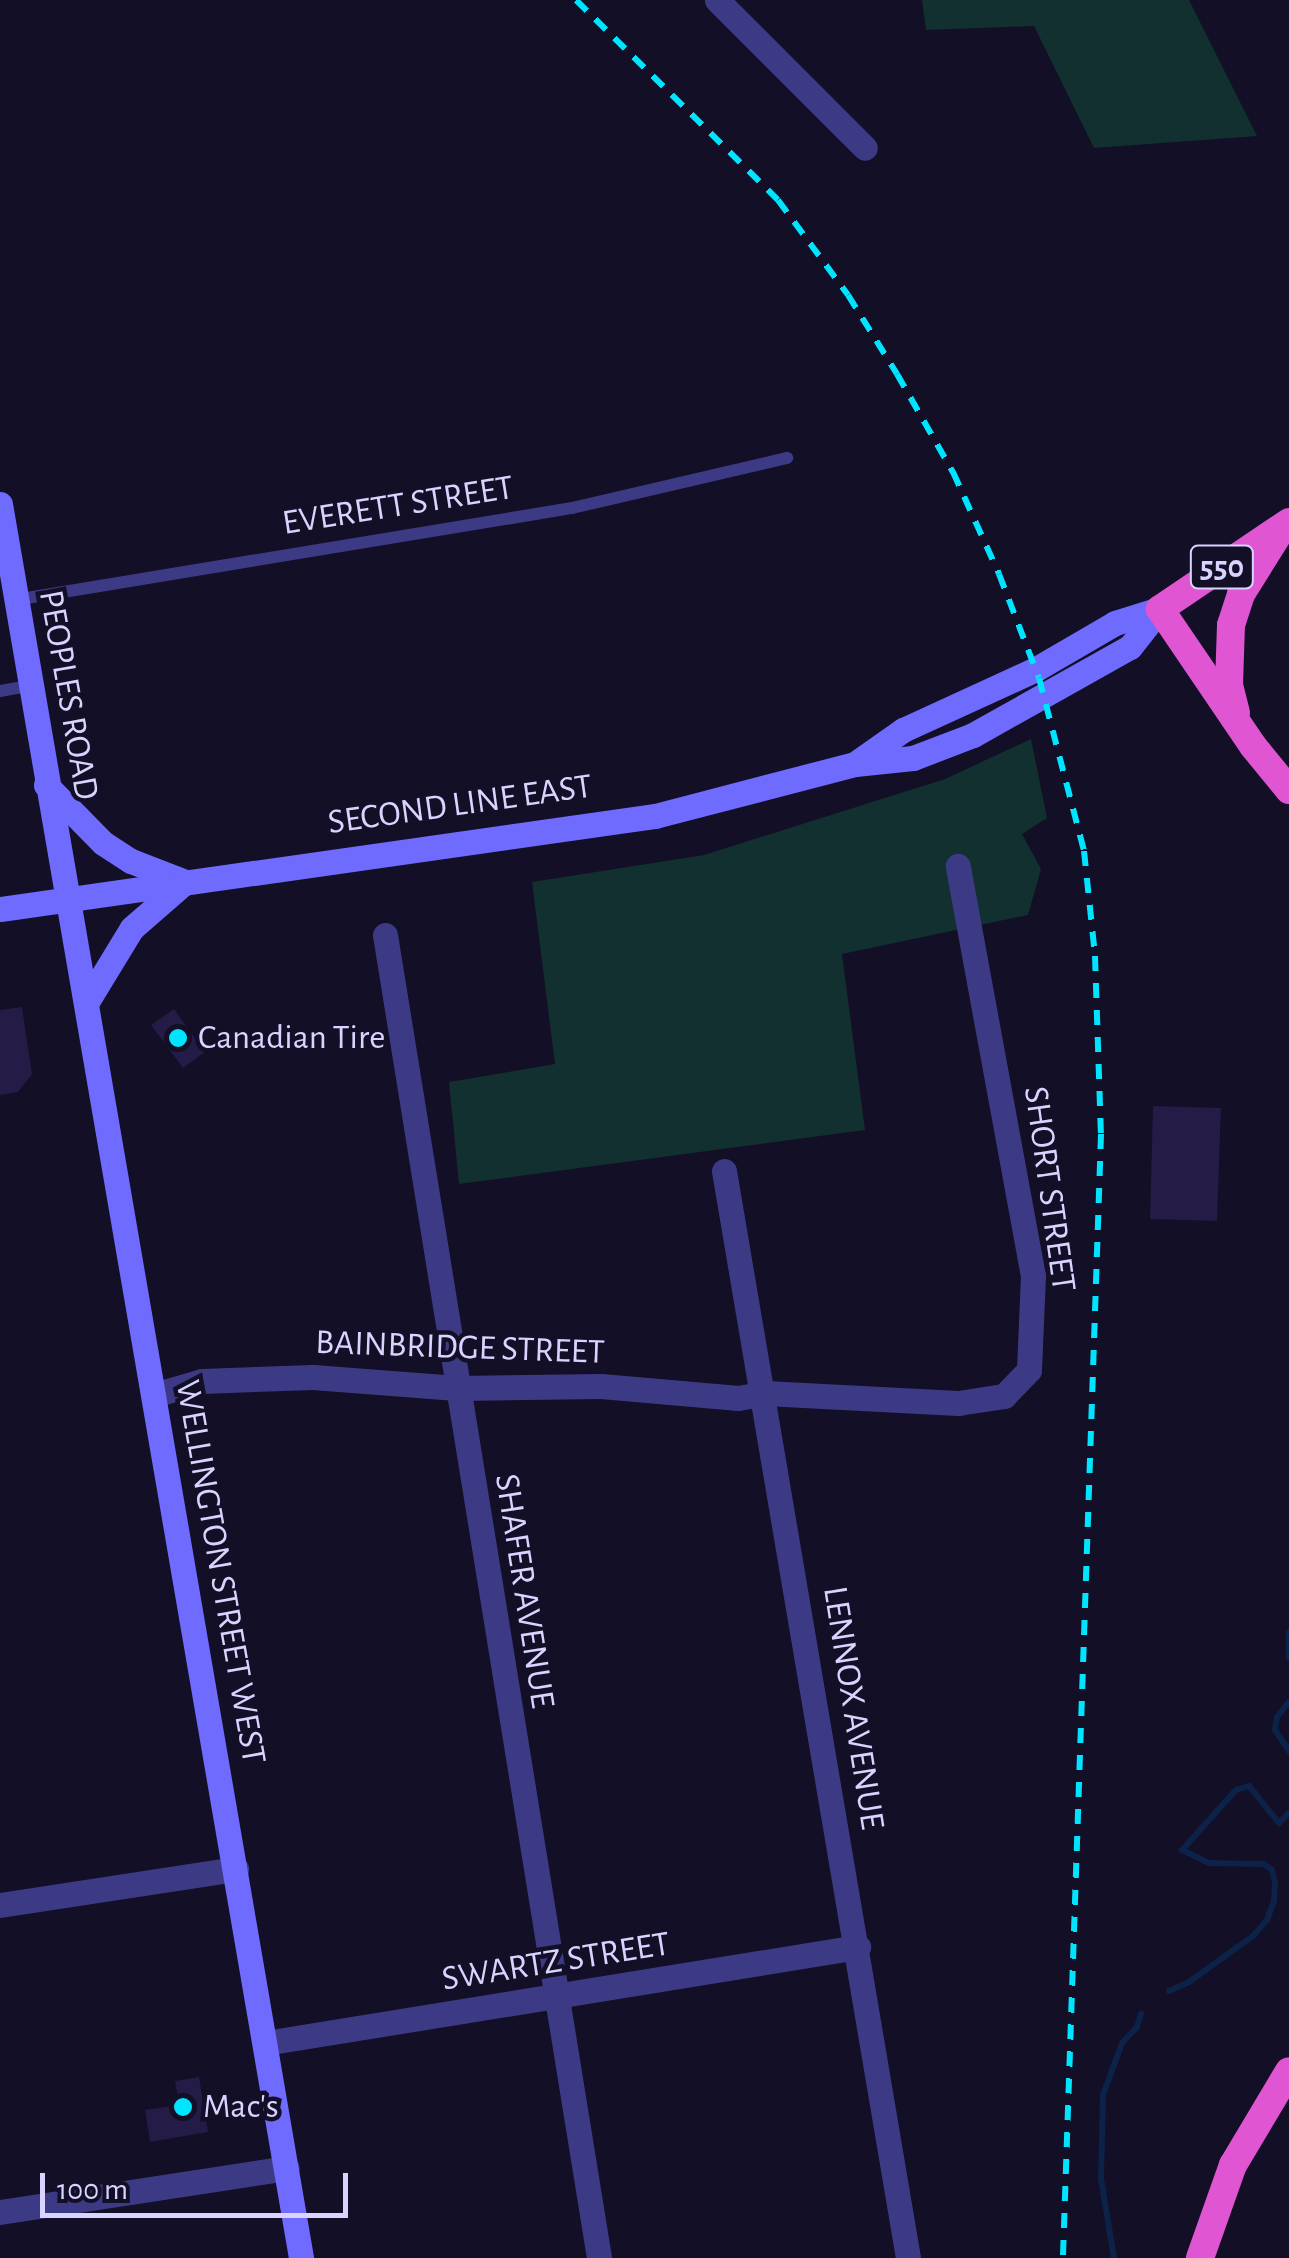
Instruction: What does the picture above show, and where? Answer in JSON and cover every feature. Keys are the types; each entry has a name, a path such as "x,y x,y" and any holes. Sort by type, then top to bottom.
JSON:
{"highway":[{"name":"SECOND LINE EAST","path":"1160,610 1287,523"},
{"path":"1240,727 1229,685 1230,625 1242,594 1287,523"},
{"path":"1160,610 1240,727 1289,790"},
{"path":"1200,2258 1233,2165 1289,2070"}],"main road":[{"name":"PEOPLES ROAD","path":"0,504 46,785 71,898"},
{"name":"SECOND LINE EAST","path":"71,898 655,816 855,764 902,730 1036,668 1115,623 1160,610"},
{"path":"46,785 103,843 131,861 184,882 132,928 88,1000"},
{"name":"550","path":"0,909 71,898"},
{"name":"WELLINGTON STREET WEST","path":"71,898 301,2258"}],"street":[{"path":"717,0 865,148"},
{"name":"SHORT STREET","path":"766,1393 958,1404 1004,1396 1029,1370 1033,1276 958,866"},
{"name":"SHAFER AVENUE","path":"385,934 599,2258"},
{"name":"LENNOX AVENUE","path":"724,1171 766,1393 908,2258"},
{"name":"BAINBRIDGE STREET","path":"154,1394 202,1381 313,1378 458,1388 601,1386 738,1398 766,1393"},
{"path":"0,1906 236,1869"},
{"name":"SWARTZ STREET","path":"265,2043 858,1947"},
{"path":"0,2212 287,2168"}],"lane":[{"name":"EVERETT STREET","path":"15,600 572,508 788,458"},
{"path":"0,690 29,686"}],"green space":[{"path":"922,0 1189,0 1257,136 1094,148 1034,26 926,30"},
{"path":"1031,739 1047,818 1022,834 1041,869 1028,915 842,954 865,1130 459,1184 449,1082 555,1064 532,882 704,855 945,779"}],"building":[{"path":"22,1007 32,1074 18,1092 0,1095 0,1010"},
{"name":"Canadian Tire","path":"174,1009 205,1052 183,1068 151,1025"},
{"path":"1153,1106 1221,1108 1217,1221 1150,1219"},
{"name":"Mac's","path":"199,2077 208,2132 150,2142 145,2110 179,2105 175,2081"}],"waterway":[{"path":"1289,1632 1289,1658"},
{"path":"1289,1702 1277,1717 1275,1730 1289,1751"},
{"path":"1169,1991 1189,1982 1253,1936 1267,1920 1274,1901 1272,1870 1264,1864 1209,1863 1182,1850 1236,1790 1249,1786 1279,1823 1289,1813"},
{"path":"1114,2258 1101,2179 1103,2095 1122,2043 1137,2027 1141,2014"}],"railway":[{"path":"576,0 778,200 848,295 897,374 953,472 999,574 1039,678 1084,851 1095,956 1101,1134 1063,2258"}],"place":[{"name":"Canadian Tire","path":"178,1038"},
{"name":"Mac's","path":"183,2107"}]}
